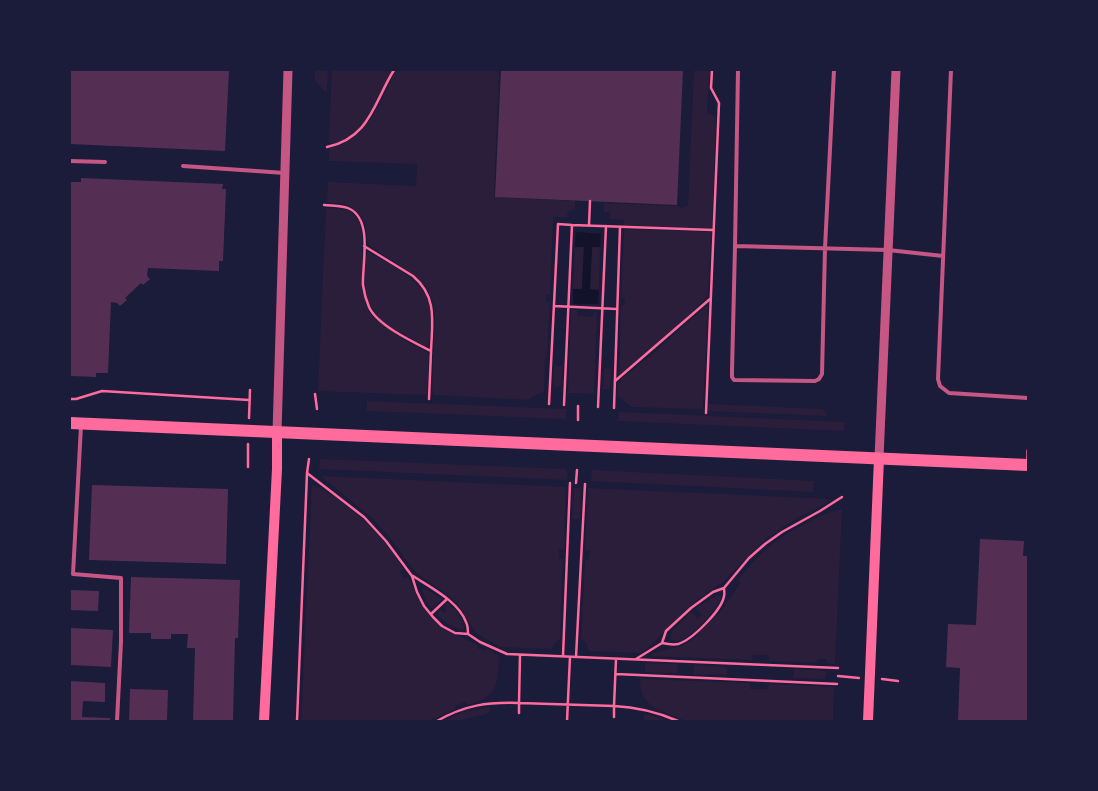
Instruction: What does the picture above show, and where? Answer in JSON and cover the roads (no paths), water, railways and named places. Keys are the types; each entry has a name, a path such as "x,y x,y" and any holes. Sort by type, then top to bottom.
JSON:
{"main road":[{"path":"76,423 1028,465"},
{"path":"264,721 277,432"},
{"path":"868,721 879,458"}],"street":[{"path":"277,432 288,70"},
{"path":"879,458 896,70"}],"lane":[{"path":"738,70 732,371 732,377 737,381 815,381 822,374 834,70"},
{"path":"951,70 938,379 940,386 950,393 1028,398"},
{"path":"70,161 105,162"},
{"path":"183,166 285,173"},
{"path":"735,246 888,250 943,256"},
{"path":"76,423 73,574 121,578 121,642 117,721"},
{"path":"1028,451 1028,465"}]}
